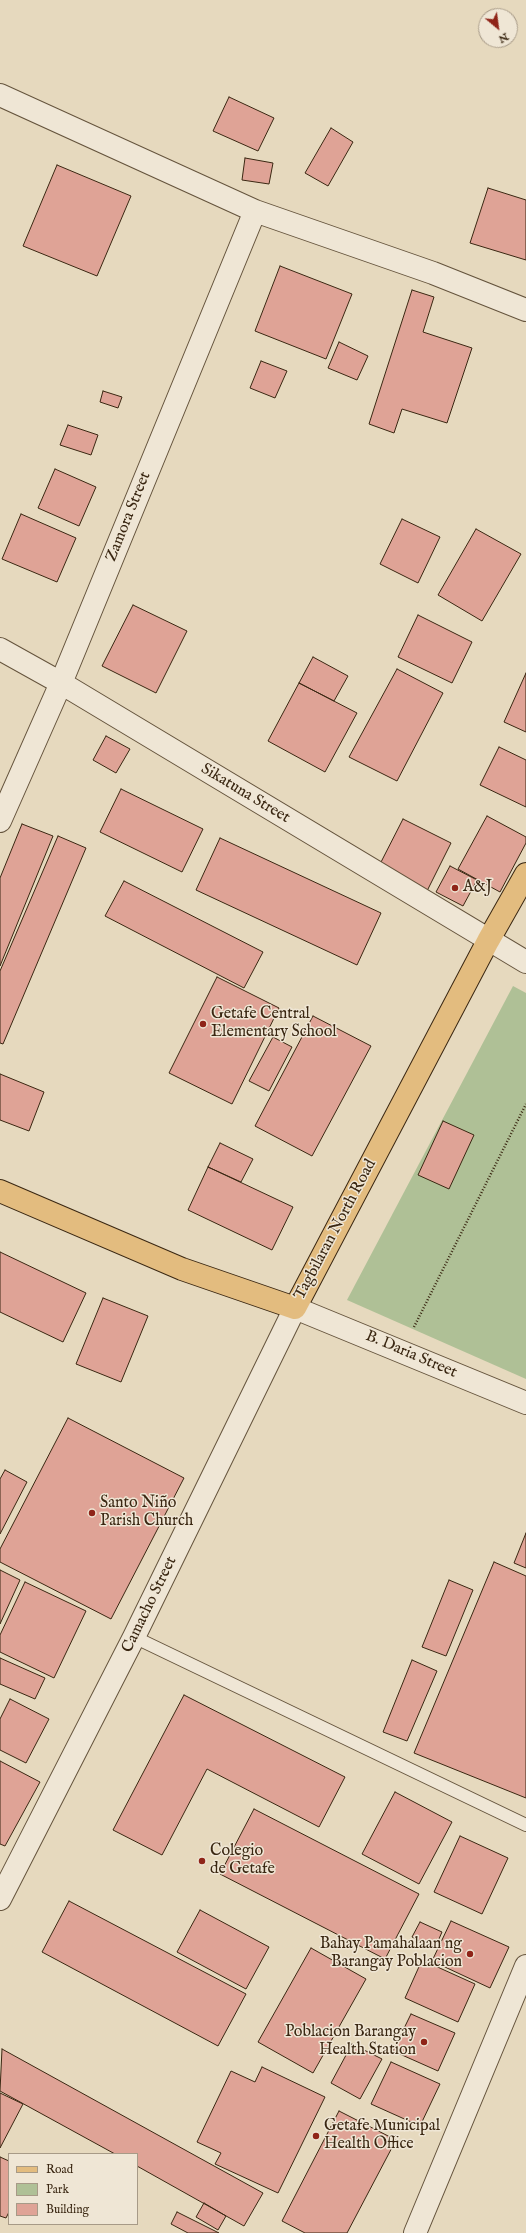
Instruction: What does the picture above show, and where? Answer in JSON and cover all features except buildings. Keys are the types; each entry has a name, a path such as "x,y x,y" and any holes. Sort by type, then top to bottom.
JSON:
{"main road":[{"name":"Tagbilaran North Road","path":"0,1191 182,1269 295,1308 488,941 526,874"}],"street":[{"path":"0,95 254,211 433,273 526,310"},
{"name":"Zamora Street","path":"0,821 61,683 254,211"},
{"name":"Sikatuna Street","path":"0,649 61,683 488,941 526,962"},
{"name":"B. Daria Street","path":"295,1308 526,1403"},
{"name":"Camacho Street","path":"0,1900 134,1638 295,1308"},
{"path":"415,2233 526,1966"}],"lane":[{"path":"134,1638 526,1825"}],"path":[{"path":"402,1352 526,1104"}],"green space":[{"path":"513,986 526,993 526,1379 347,1300"}],"place":[{"name":"A&J","path":"455,888"},
{"name":"Getafe Central Elementary School","path":"203,1024"},
{"name":"Santo Niño Parish Church","path":"92,1513"},
{"name":"Colegio de Getafe","path":"202,1861"},
{"name":"Bahay Pamahalaan ng Barangay Poblacion","path":"470,1954"},
{"name":"Poblacion Barangay Health Station","path":"424,2042"},
{"name":"Getafe Municipal Health Office","path":"316,2136"}]}
